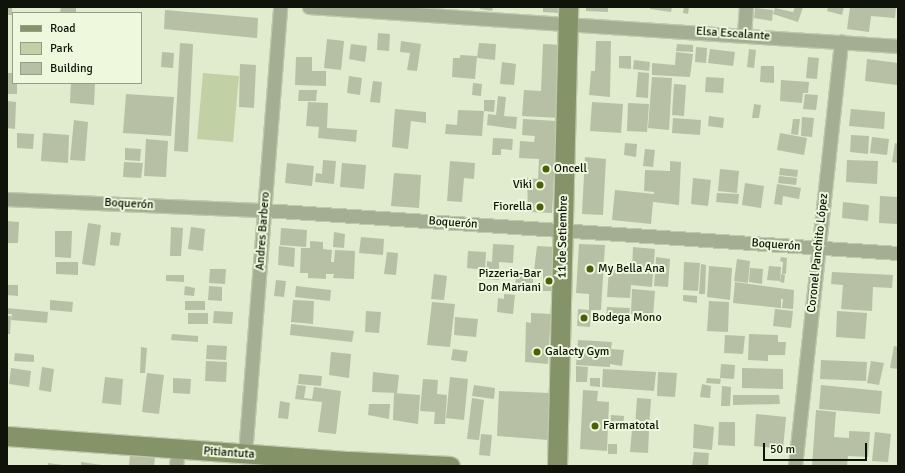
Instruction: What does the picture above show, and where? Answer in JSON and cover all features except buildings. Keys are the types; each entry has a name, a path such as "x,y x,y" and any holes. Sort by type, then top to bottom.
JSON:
{"street":[{"name":"Andres Barbero","path":"245,454 280,7"},
{"name":"Elsa Escalante","path":"309,7 567,15 744,35 898,46"},
{"path":"744,35 746,7"},
{"name":"11 de Setiembre","path":"557,466 567,15"},
{"name":"Coronel Panchito López","path":"795,466 841,41"},
{"name":"Boquerón","path":"7,199 264,210 898,253"},
{"name":"Pitiantuta","path":"7,436 177,458 245,454 349,464 450,466"}],"green space":[{"path":"203,73 239,76 233,142 197,139"}],"place":[{"name":"Oncell","path":"546,169"},
{"name":"Viki","path":"540,185"},
{"name":"Fiorella","path":"540,207"},
{"name":"My Bella Ana","path":"590,269"},
{"name":"Pizzeria-Bar Don Mariani","path":"549,281"},
{"name":"Bodega Mono","path":"584,318"},
{"name":"Galacty Gym","path":"537,352"},
{"name":"Farmatotal","path":"595,426"}]}
